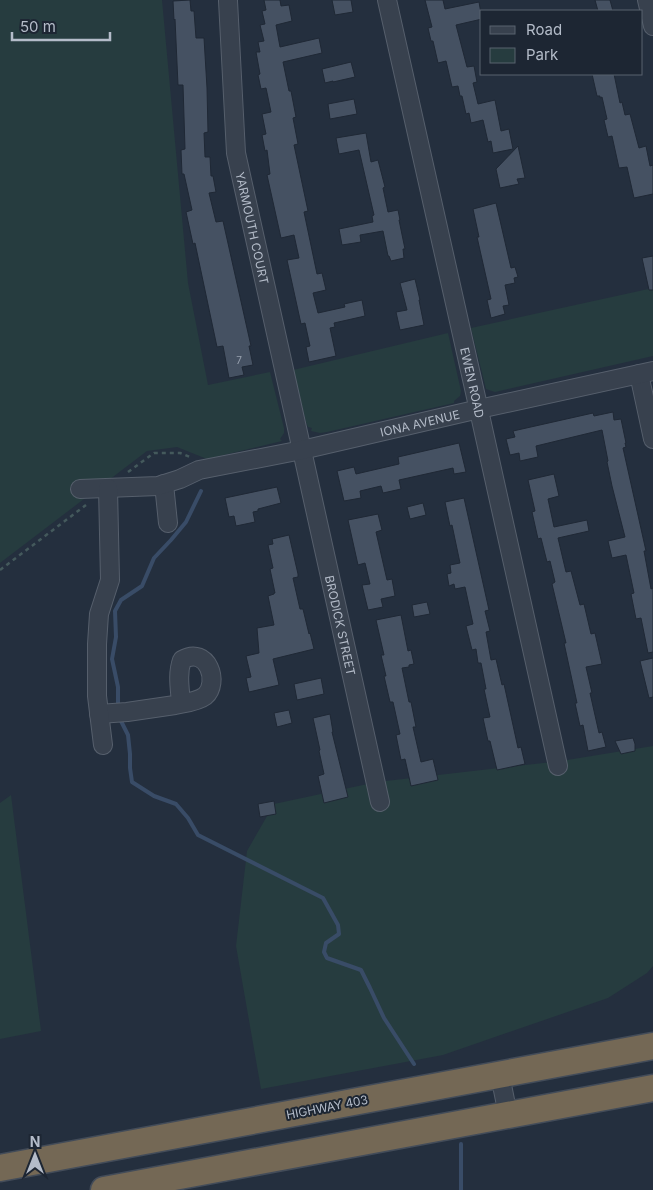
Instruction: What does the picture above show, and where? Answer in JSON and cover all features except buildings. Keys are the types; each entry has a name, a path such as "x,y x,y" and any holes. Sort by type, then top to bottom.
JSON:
{"highway":[{"name":"HIGHWAY 403","path":"0,1168 653,1046"},
{"path":"104,1190 653,1088"}],"street":[{"name":"EWEN ROAD","path":"387,0 558,766"},
{"path":"647,0 653,26"},
{"name":"YARMOUTH COURT","path":"228,1 236,153 302,450"},
{"name":"IONA AVENUE","path":"80,489 158,486 199,470 302,450 646,372"},
{"path":"646,372 653,439"},
{"name":"BRODICK STREET","path":"302,450 380,802"},
{"path":"164,484 168,523"},
{"path":"103,745 97,681 99,614 110,580 108,488"},
{"path":"99,714 127,712 181,703"},
{"path":"500,1075 508,1115"}],"green space":[{"path":"0,0 162,0 188,283 208,385 270,372 284,433 280,439 282,441 207,459 177,447 147,451 0,563"},
{"path":"653,288 653,356 495,392 486,389 471,328"},
{"path":"448,333 461,391 460,396 454,403 327,432 311,431 312,428 308,427 293,370"},
{"path":"653,746 653,966 647,973 608,998 443,1055 261,1089 236,946 247,851 274,804 377,782 561,761"},
{"path":"11,795 41,1031 0,1039 0,803"}],"waterway":[{"path":"118,708 118,687 112,659 116,637 115,611 121,600 142,586 154,558 186,522 201,491"},
{"path":"119,717 128,735 132,782 154,796 176,804 188,818 198,835 323,898 338,925 339,934 326,943 324,952 327,958 361,970 384,1018 414,1064"},
{"path":"461,1144 461,1190"}]}
